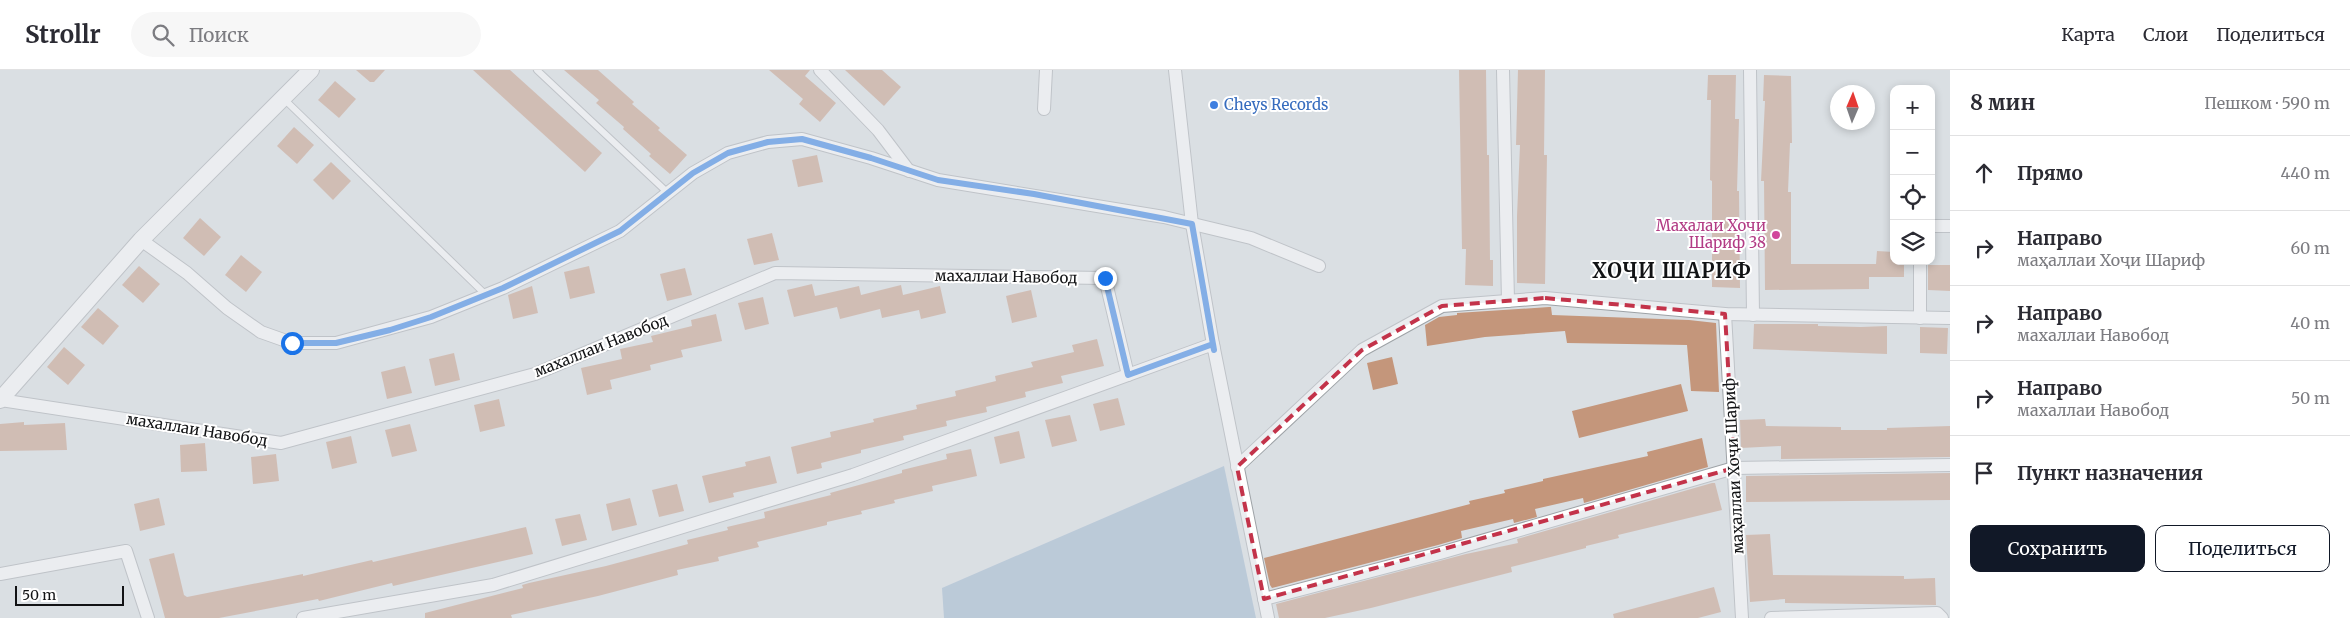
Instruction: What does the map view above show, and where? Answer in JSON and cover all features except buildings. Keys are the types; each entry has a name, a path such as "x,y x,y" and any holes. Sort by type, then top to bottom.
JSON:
{"street":[{"path":"0,400 141,240 311,70"},
{"path":"820,70 878,130 909,171"},
{"path":"1044,109 1046,70"},
{"path":"1175,70 1192,224 1213,347 1268,618"},
{"path":"1503,70 1508,301"},
{"path":"1750,70 1753,314"},
{"path":"141,240 187,273 227,308 262,332 292,343 336,343 390,330 431,317 486,295 620,231 693,173 728,153 768,142 802,139 938,180 1034,194 1192,224 1251,238 1319,266"},
{"path":"1935,226 1950,226"},
{"path":"1920,265 1920,318"},
{"name":"махаллаи Навобод","path":"0,400 281,443 535,374 775,273 1105,278 1128,375"},
{"path":"1237,467 1362,350 1442,306 1545,298 1725,314 1950,318"},
{"name":"маҳаллаи Хоҷи Шариф","path":"1725,314 1742,618"},
{"path":"303,618 494,585 853,475 1128,375 1213,347"},
{"path":"1264,599 1440,553 1734,468 1950,465"},
{"path":"0,574 126,551 148,618"},
{"path":"1771,618 1937,613 1942,618"}],"lane":[{"path":"537,70 668,193"},
{"path":"283,98 486,295"}],"highlighted area":[{"path":"1545,298 1725,314 1734,468 1264,599 1237,467 1362,350 1442,306"}],"shaded area":[{"path":"1224,466 1256,618 944,618 942,588"}],"place":[{"name":"Cheys Records","path":"1214,105"},
{"name":"Махалаи Хочи Шариф 38","path":"1776,235"}],"district":[{"name":"ХОҶИ ШАРИФ","path":"1672,271"}],"route":[{"path":"292,343 336,343 390,330 431,317 503,288 620,231 693,173 728,153 768,142 802,139 871,158 938,180 1034,194 1164,217 1192,224 1214,350 1213,344 1128,375 1105,278"}]}
